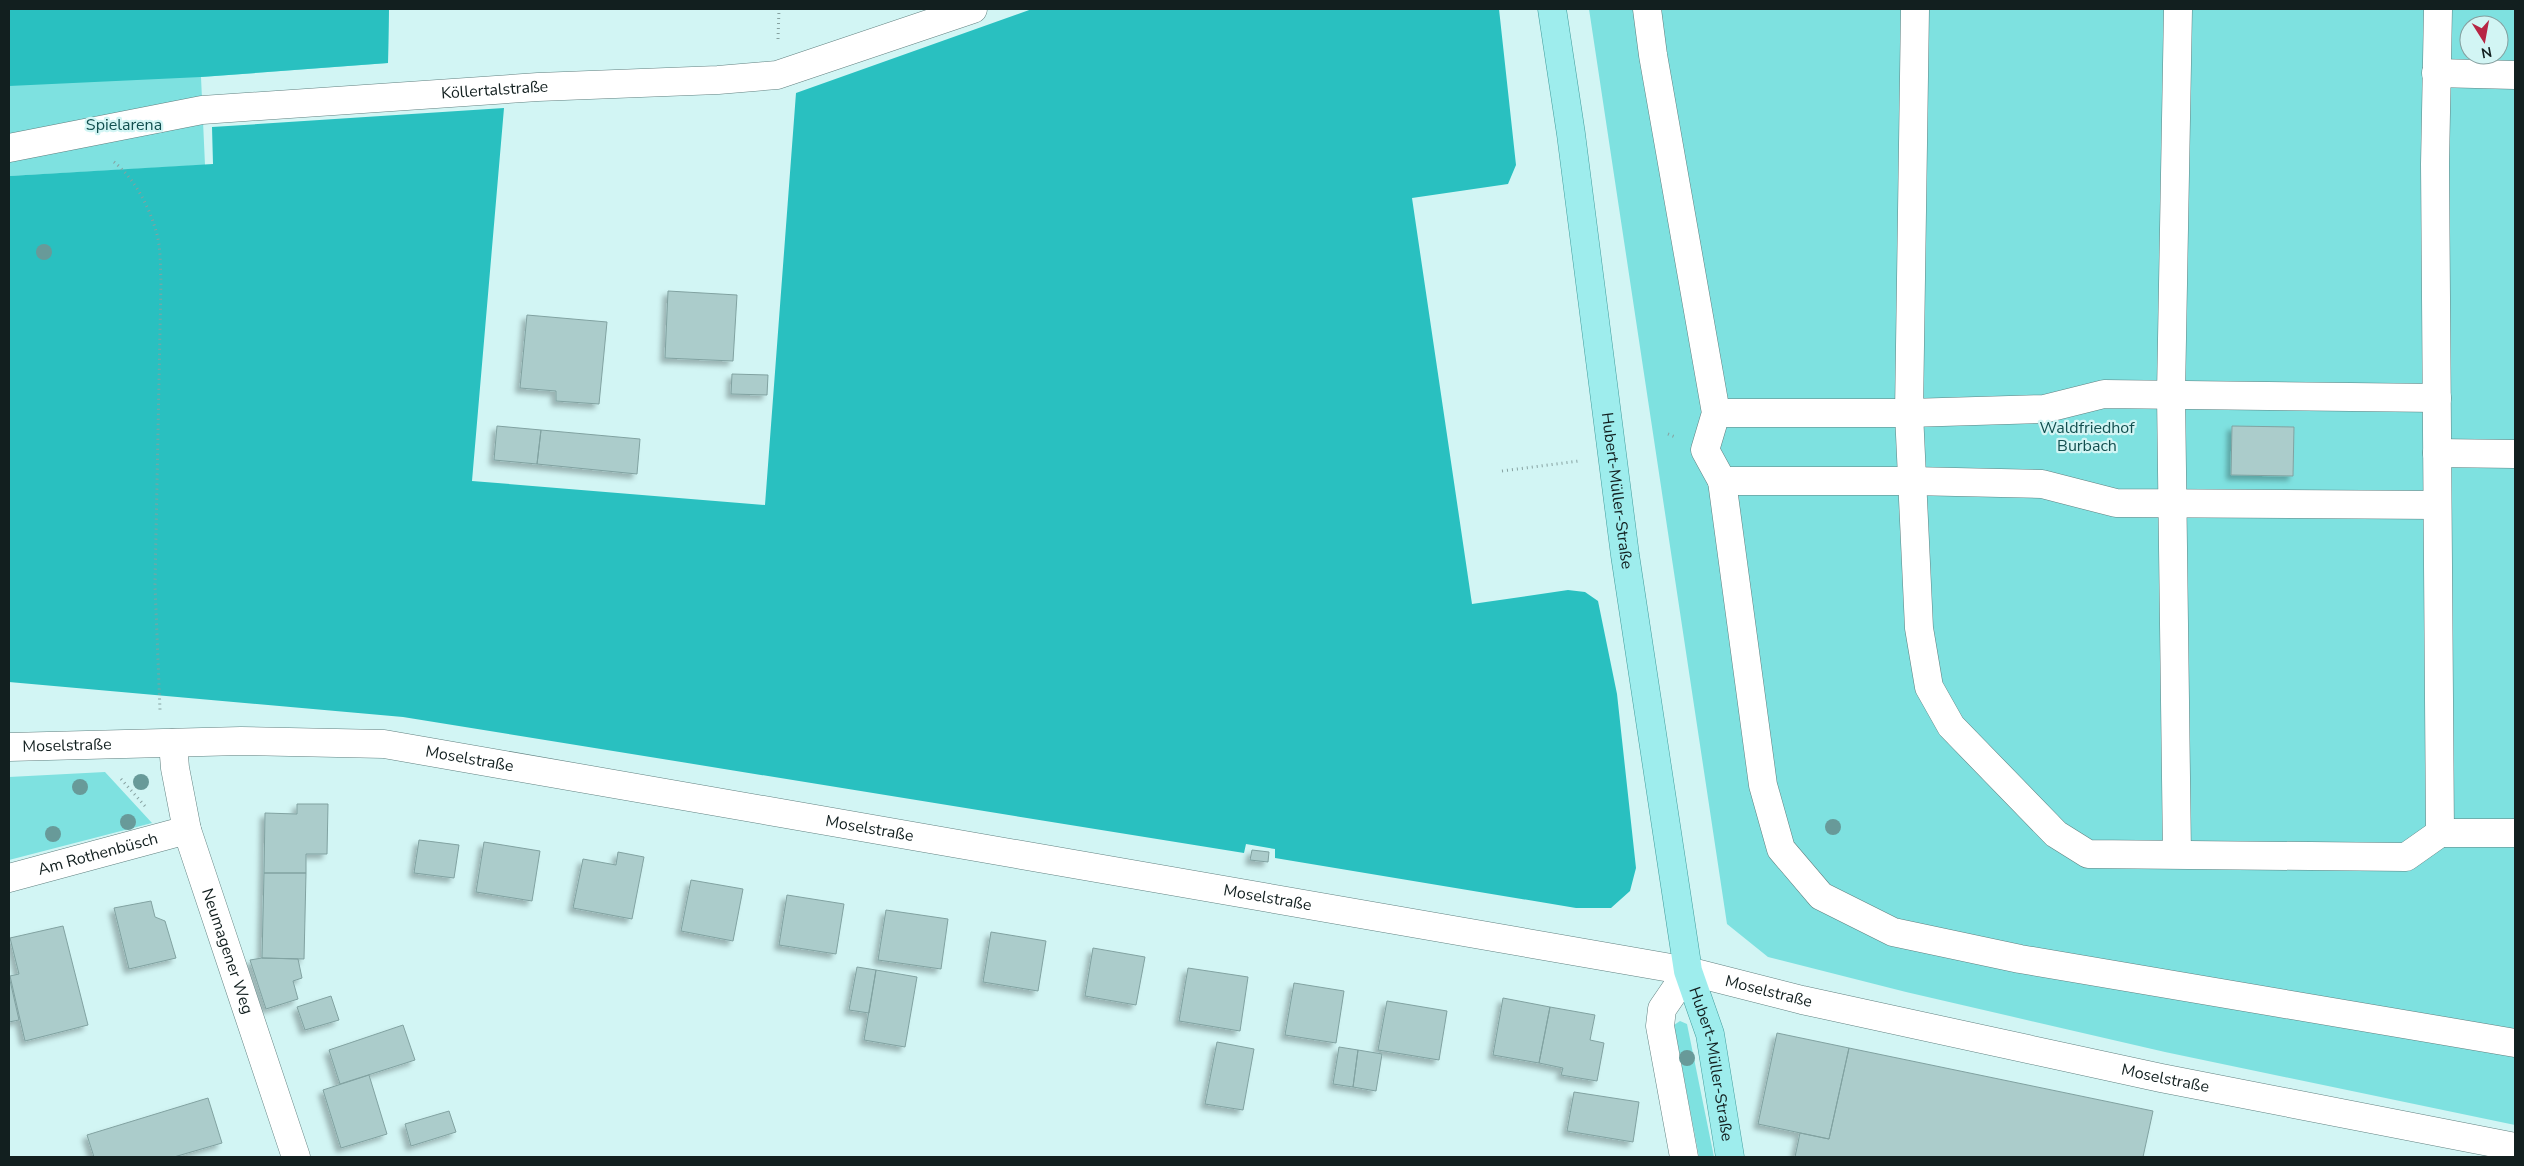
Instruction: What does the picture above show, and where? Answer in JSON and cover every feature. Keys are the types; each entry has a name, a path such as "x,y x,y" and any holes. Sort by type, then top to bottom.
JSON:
{"main road":[{"name":"Hubert-Müller-Straße","path":"1552,9 1571,134 1624,546 1688,971 1710,1034 1730,1157"}],"street":[{"name":"Köllertalstraße","path":"9,148 202,110 538,87 718,80 777,75 973,9"},
{"path":"1648,9 1653,55 1716,413 1705,450 1722,481 1763,785 1781,849 1820,896 1893,932 2020,958 2515,1043"},
{"path":"1915,9 1909,413 1911,481 1919,628 1929,686 1951,726 2056,834 2088,854 2406,857 2440,833 2515,833"},
{"path":"2177,854 2170,394 2178,9"},
{"path":"2438,9 2435,164 2440,833"},
{"path":"2436,73 2515,75"},
{"path":"1716,413 1909,413 2044,409 2104,394 2437,398"},
{"path":"2437,453 2515,454"},
{"path":"1722,481 1911,481 2042,484 2116,503 2437,505"},
{"name":"Moselstraße","path":"9,748 322,741 384,744 1688,971 1802,1000 2161,1078 2515,1147"},
{"name":"Neumagener Weg","path":"173,743 175,768 187,830 296,1157"},
{"name":"Am Rothenbüsch","path":"9,878 187,830"},
{"name":"Hubert-Müller-Straße","path":"1684,1157 1660,1026 1662,1009 1688,971"}],"path":[{"path":"124,170 142,198 156,231 161,280 156,585 158,700 162,718"},
{"path":"1502,471 1582,461"}],"green space":[{"name":"Spielarena","path":"9,9 389,9 388,63 201,77 205,165 9,176"},
{"name":"Waldfriedhof Burbach","path":"1589,9 2515,9 2515,1125 2165,1052 1906,992 1768,957 1727,924"},
{"path":"105,772 152,823 9,860 9,777"},
{"path":"1680,1021 1687,1024 1714,1157 1699,1157 1674,1025"}],"shaded area":[{"path":"9,9 389,9 388,63 201,77 9,86"},
{"path":"1032,9 1499,9 1516,165 1508,184 1412,198 1472,604 1568,590 1585,592 1598,601 1617,694 1636,868 1630,891 1611,908 1576,908 1275,858 1275,849 1246,844 1244,853 403,717 9,682 9,176 213,164 212,127 504,108 472,481 765,505 796,93"}],"building":[{"path":"668,291 737,295 733,361 665,358"},
{"path":"527,315 607,322 599,404 556,401 556,391 520,388"},
{"path":"732,374 768,375 767,395 731,394"},
{"path":"497,426 541,430 537,464 494,460"},
{"path":"2232,426 2294,427 2293,476 2231,475"},
{"path":"541,430 640,439 637,474 537,464"},
{"path":"297,804 328,804 327,854 306,854 306,873 264,873 265,813 297,814"},
{"path":"419,840 459,845 454,878 414,873"},
{"path":"484,842 540,851 532,901 476,892"},
{"path":"1252,850 1269,852 1268,862 1250,860"},
{"path":"618,852 644,857 632,919 573,908 583,859 616,865"},
{"path":"264,873 306,873 304,959 262,958"},
{"path":"691,880 743,889 733,941 681,931"},
{"path":"787,895 844,904 836,954 779,945"},
{"path":"151,901 155,917 165,921 176,958 129,969 114,908"},
{"path":"886,910 948,919 941,969 878,960"},
{"path":"63,926 88,1025 25,1041 10,976 19,974 10,938"},
{"path":"991,932 1046,941 1038,991 983,982"},
{"path":"1093,948 1145,957 1136,1005 1085,996"},
{"path":"262,958 298,959 302,978 293,981 298,999 266,1009 250,960"},
{"path":"857,967 876,970 869,1013 849,1010"},
{"path":"1188,968 1248,977 1240,1031 1179,1021"},
{"path":"876,970 917,977 905,1047 864,1040"},
{"path":"9,976 19,1020 9,1022"},
{"path":"1294,983 1344,991 1336,1043 1285,1035"},
{"path":"331,996 339,1020 305,1030 297,1007"},
{"path":"1503,998 1550,1007 1539,1063 1493,1055"},
{"path":"1387,1001 1447,1011 1439,1060 1378,1050"},
{"path":"1550,1007 1595,1015 1590,1040 1604,1043 1597,1081 1561,1075 1563,1068 1539,1063"},
{"path":"403,1025 415,1060 340,1084 329,1050"},
{"path":"1777,1033 1849,1048 1829,1139 1758,1124"},
{"path":"1217,1042 1254,1049 1243,1110 1205,1104"},
{"path":"1339,1047 1358,1050 1353,1087 1333,1084"},
{"path":"1849,1048 2153,1111 2143,1157 1795,1157 1800,1133 1829,1139"},
{"path":"1358,1050 1382,1054 1376,1091 1353,1087"},
{"path":"369,1075 387,1134 341,1148 323,1090"},
{"path":"1574,1092 1639,1102 1633,1142 1567,1131"},
{"path":"208,1098 222,1143 174,1157 94,1157 87,1135"},
{"path":"449,1111 456,1132 411,1146 405,1124"}]}
